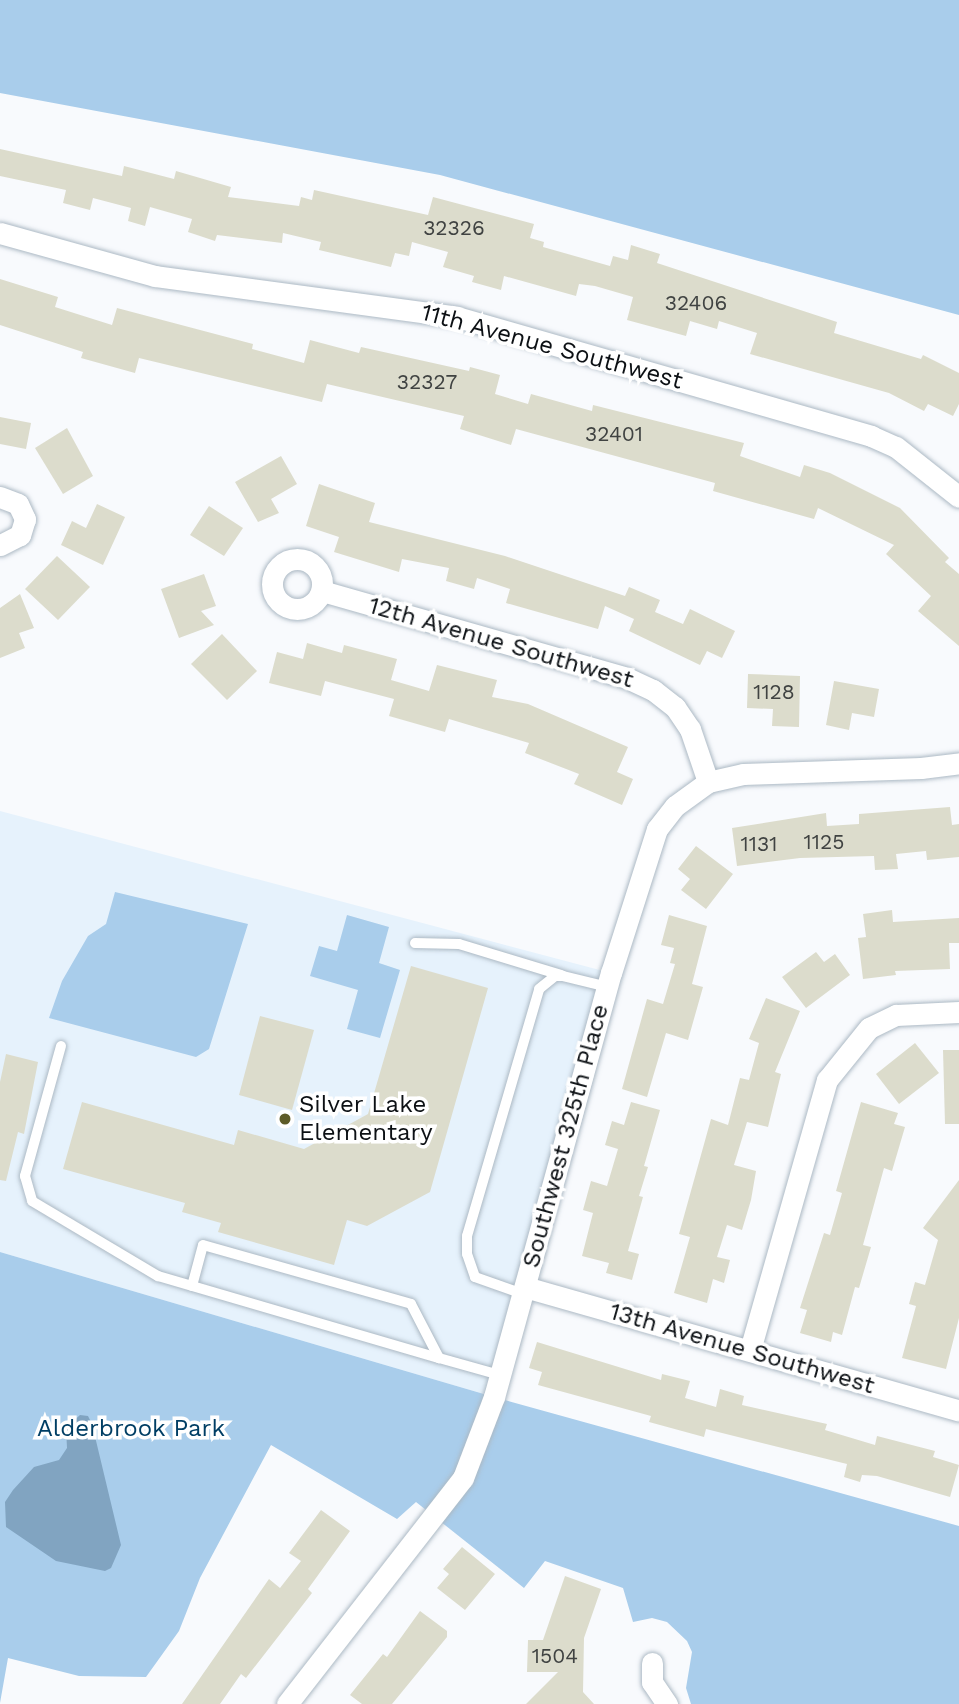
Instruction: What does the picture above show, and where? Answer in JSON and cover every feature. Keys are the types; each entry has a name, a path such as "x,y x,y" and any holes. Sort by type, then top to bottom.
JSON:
{"street":[{"name":"11th Avenue Southwest","path":"0,233 155,276 457,317 871,436 905,453 959,497"},
{"path":"0,497 18,504 25,519 20,535 0,545"},
{"name":"12th Avenue Southwest","path":"321,591 627,678 653,690 675,707 690,729 708,782"},
{"name":"Southwest 325th Place","path":"287,1704 463,1478 500,1376 608,987 657,829 675,806 708,782 743,774 921,768 959,763"},
{"path":"750,1350 827,1080 869,1028 896,1015 959,1012"},
{"name":"13th Avenue Southwest","path":"524,1291 750,1350 959,1412"},
{"path":"652,1663 652,1682 667,1704"}],"lane":[{"path":"415,943 459,944 608,987"},
{"path":"524,1291 475,1277 467,1254 467,1236 535,997 547,981 563,975"},
{"path":"61,1046 25,1176 27,1194 32,1201 158,1276 500,1376"},
{"path":"191,1286 203,1245 411,1304 439,1358"}],"shaded area":[{"name":"Silver Lake Elementary","path":"0,811 611,973 494,1397 0,1252"},
{"path":"80,1415 88,1416 92,1424 121,1545 111,1568 105,1571 56,1561 6,1527 5,1502 34,1467 59,1460 67,1448 66,1428"}],"green space":[{"path":"0,0 959,0 959,315 440,175 0,93"},
{"path":"115,892 248,924 209,1049 196,1057 49,1018 62,981 88,936 106,924"},
{"path":"347,915 389,927 379,963 400,970 380,1038 347,1029 358,990 310,976 319,946 337,951"},
{"name":"Alderbrook Park","path":"0,1252 494,1397 959,1526 959,1704 691,1704 686,1688 692,1652 687,1641 667,1622 652,1618 633,1622 623,1588 545,1561 524,1588 416,1502 397,1519 271,1445 200,1578 179,1631 146,1677 79,1676 8,1658 0,1703"}],"building":[{"path":"0,149 122,176 124,166 174,179 176,171 231,187 228,197 299,206 301,197 312,200 314,190 428,215 433,197 534,224 530,238 544,242 543,247 610,266 613,256 628,260 631,245 660,254 657,263 837,322 834,333 921,359 923,355 959,373 959,404 953,416 928,404 924,411 889,393 750,354 757,333 719,321 717,329 690,321 686,336 627,320 633,297 595,286 579,284 576,296 504,276 501,290 472,282 474,276 443,267 448,252 412,242 409,256 395,253 391,267 319,250 321,242 283,233 282,243 217,235 215,241 188,232 192,219 150,207 145,226 128,221 131,208 93,198 90,210 63,203 66,190 0,176"},
{"path":"0,279 58,297 55,307 112,325 117,308 253,344 252,349 304,363 310,340 359,353 361,347 469,371 470,367 500,375 495,394 528,404 531,394 592,411 593,405 744,443 740,456 800,477 804,465 830,473 900,508 949,558 945,562 959,574 959,646 918,611 931,596 886,554 894,545 818,508 814,519 713,491 715,483 516,429 511,445 460,429 464,416 327,384 322,402 139,358 135,373 81,358 83,352 0,325"},
{"path":"0,417 31,423 26,449 0,444"},
{"path":"67,428 93,476 63,494 35,448"},
{"path":"281,456 297,484 271,499 279,513 258,522 235,482"},
{"path":"319,484 375,503 369,522 505,556 625,596 629,587 660,600 655,612 683,624 690,609 735,631 722,658 707,651 700,665 629,631 634,619 605,606 598,629 506,603 510,589 477,578 474,589 446,581 449,568 402,559 399,572 334,552 339,537 306,526"},
{"path":"97,504 125,517 103,565 61,545 72,521 86,528"},
{"path":"209,506 243,528 224,556 190,535"},
{"path":"57,556 90,587 58,620 25,589"},
{"path":"204,574 216,606 201,611 214,625 179,638 161,589"},
{"path":"20,594 34,628 19,633 25,648 0,658 0,608"},
{"path":"222,634 257,671 227,700 191,664"},
{"path":"307,643 342,653 344,645 397,659 391,680 429,691 437,665 497,680 492,697 528,704 628,747 617,772 633,779 622,805 574,784 579,774 525,753 529,743 449,719 445,732 389,716 394,699 325,681 321,696 269,683 277,652 303,659"},
{"path":"748,674 800,676 799,727 772,726 773,709 747,708"},
{"path":"834,681 879,689 874,717 852,713 849,730 826,725"},
{"path":"950,807 952,825 959,824 959,857 927,860 926,851 896,854 898,869 875,870 874,856 800,858 737,866 732,828 826,813 827,826 859,824 859,814"},
{"path":"696,846 733,874 706,909 681,890 690,879 678,869"},
{"path":"892,910 893,922 959,918 959,943 949,943 950,969 895,971 896,975 863,979 858,938 866,937 863,914"},
{"path":"669,915 707,926 692,984 703,987 688,1040 666,1033 647,1097 622,1089 647,999 663,1004 675,964 670,963 674,948 661,945"},
{"path":"816,952 824,962 835,954 850,975 806,1008 782,977"},
{"path":"411,966 488,988 430,1192 367,1226 347,1220 334,1265 218,1232 221,1223 182,1212 185,1203 63,1169 82,1102 234,1145 238,1130 304,1149 368,1114"},
{"path":"766,998 800,1011 775,1072 781,1074 768,1127 747,1122 734,1165 756,1171 751,1200 742,1230 727,1225 717,1257 730,1260 724,1283 713,1279 707,1303 674,1293 690,1237 679,1234 711,1119 728,1125 740,1078 749,1080 759,1043 749,1039"},
{"path":"260,1016 314,1030 292,1110 239,1095"},
{"path":"915,1043 939,1073 899,1104 876,1074"},
{"path":"943,1050 959,1050 959,1124 945,1124"},
{"path":"6,1054 38,1062 24,1134 18,1132 6,1181 0,1180 0,1082"},
{"path":"631,1102 660,1110 644,1166 648,1167 639,1196 643,1197 628,1251 639,1254 632,1280 606,1273 609,1263 582,1256 593,1213 583,1210 591,1181 607,1186 618,1149 605,1145 612,1121 624,1125"},
{"path":"861,1102 898,1113 894,1124 905,1127 892,1171 884,1168 863,1245 871,1247 859,1288 855,1287 842,1335 833,1332 831,1342 800,1333 807,1310 800,1308 824,1233 830,1235 842,1193 836,1191"},
{"path":"959,1180 959,1318 946,1369 902,1358 916,1306 909,1304 915,1282 925,1285 938,1240 923,1228"},
{"path":"537,1342 661,1380 662,1374 690,1381 685,1398 716,1407 720,1389 744,1396 742,1405 827,1424 825,1430 875,1445 877,1436 935,1451 933,1457 959,1465 950,1497 877,1476 862,1475 860,1482 844,1477 847,1464 706,1429 704,1437 649,1422 651,1416 538,1385 542,1372 529,1368"},
{"path":"321,1510 350,1531 308,1589 312,1593 246,1678 241,1674 220,1704 182,1704 269,1579 280,1588 301,1561 289,1553"},
{"path":"462,1547 495,1574 465,1610 437,1588 449,1574 443,1569"},
{"path":"565,1576 601,1589 584,1638 583,1692 594,1704 526,1704 558,1672 527,1672 528,1640 543,1640"},
{"path":"420,1611 447,1631 447,1637 392,1704 362,1704 350,1695 383,1654 387,1657"}],"place":[{"name":"Silver Lake Elementary","path":"285,1119"}]}
